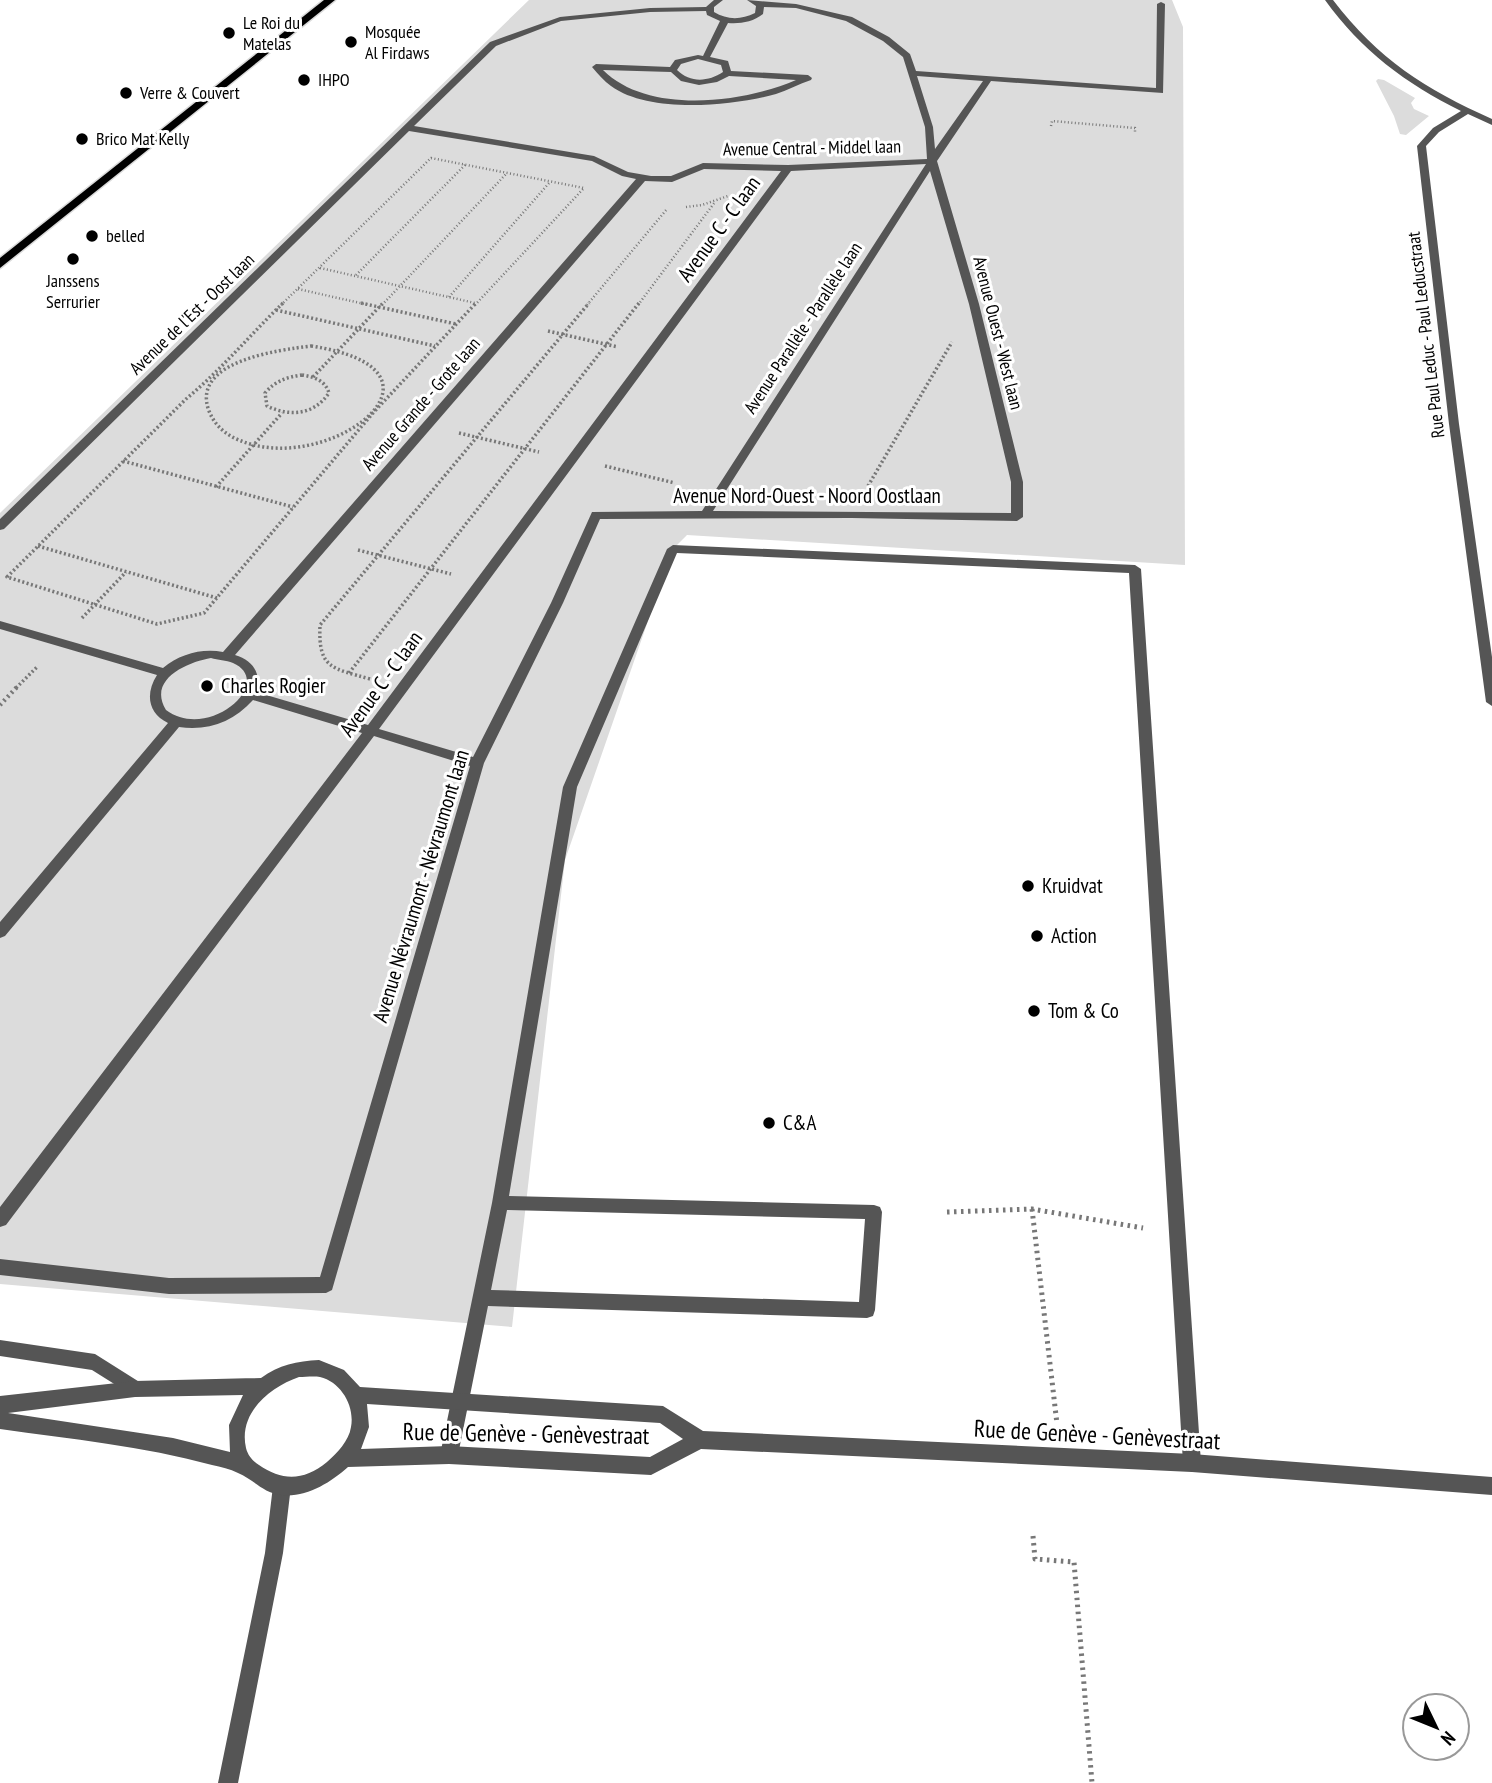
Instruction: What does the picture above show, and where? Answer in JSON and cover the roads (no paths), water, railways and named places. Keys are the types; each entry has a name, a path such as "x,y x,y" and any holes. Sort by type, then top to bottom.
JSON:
{"main road":[{"path":"0,264 330,0"}],"street":[{"path":"719,0 709,9 713,16 725,20 754,18 762,10 760,5 751,0"},
{"path":"1329,0 1372,50 1399,70 1467,111 1492,122"},
{"path":"912,73 1160,91 1161,4"},
{"name":"Avenue Ouest - West laan","path":"760,5 796,6 826,12 865,26 907,56 929,127 932,161 974,304 1017,482 1017,517"},
{"name":"Avenue de l'Est - Oost laan","path":"0,526 493,44 560,19 650,10 709,9"},
{"path":"706,57 725,20"},
{"path":"673,70 683,60 706,57 725,62 727,73"},
{"path":"596,67 673,70 680,78 697,82 715,80 727,73 808,78 773,92 735,99 690,102 635,94 615,85 596,67"},
{"name":"Avenue Parallèle - Parallèle laan","path":"705,515 932,161 988,79"},
{"name":"Rue Paul Leduc - Paul Leducstraat","path":"1467,111 1436,130 1421,146 1454,424 1492,702"},
{"name":"Avenue Central - Middel laan","path":"408,128 594,159 625,174 642,178 673,179 703,166 788,167 932,161"},
{"name":"Avenue C - C laan","path":"0,1220 370,732 788,167"},
{"name":"Avenue Grande - Grote laan","path":"228,655 642,178"},
{"name":"Avenue Nord-Ouest - Noord Oostlaan","path":"596,515 852,514 1017,517"},
{"name":"Avenue Névraumont - Névraumont laan","path":"0,1267 169,1286 326,1285 477,763 557,603 596,515"},
{"path":"449,1455 500,1203 570,787 673,549 1135,569 1192,1463"},
{"path":"0,625 164,673"},
{"path":"228,655 242,661 253,672 255,683 252,695 242,707 216,721 198,724 166,718 157,709 153,697 155,685 164,673 194,657 228,655"},
{"path":"252,695 477,763"},
{"path":"0,932 177,721"},
{"path":"481,1298 867,1310 874,1212 500,1203"},
{"path":"0,1348 95,1362 135,1390"},
{"path":"303,1367 324,1369 343,1379 356,1395 360,1414 357,1436 346,1458 328,1475 306,1484 282,1486 261,1480 246,1467 237,1448 237,1426 246,1404 261,1386 281,1373 303,1367"},
{"path":"0,1405 135,1390 261,1386"},
{"name":"Rue de Genève - Genèvestraat","path":"356,1395 663,1415 700,1440"},
{"path":"0,1420 186,1449 246,1467"},
{"name":"Rue de Genève - Genèvestraat","path":"346,1458 449,1455 651,1465 700,1440 1192,1463 1492,1486"},
{"path":"228,1783 274,1553 282,1486"}],"place":[{"name":"Le Roi du Matelas","path":"229,33"},
{"name":"Mosquée Al Firdaws","path":"351,42"},
{"name":"IHPO","path":"304,80"},
{"name":"Verre & Couvert","path":"126,93"},
{"name":"Brico Mat Kelly","path":"82,139"},
{"name":"belled","path":"92,236"},
{"name":"Janssens Serrurier","path":"73,259"},
{"name":"Charles Rogier","path":"207,686"},
{"name":"Kruidvat","path":"1028,886"},
{"name":"Action","path":"1037,936"},
{"name":"Tom & Co","path":"1034,1011"},
{"name":"C&A","path":"769,1123"}]}
